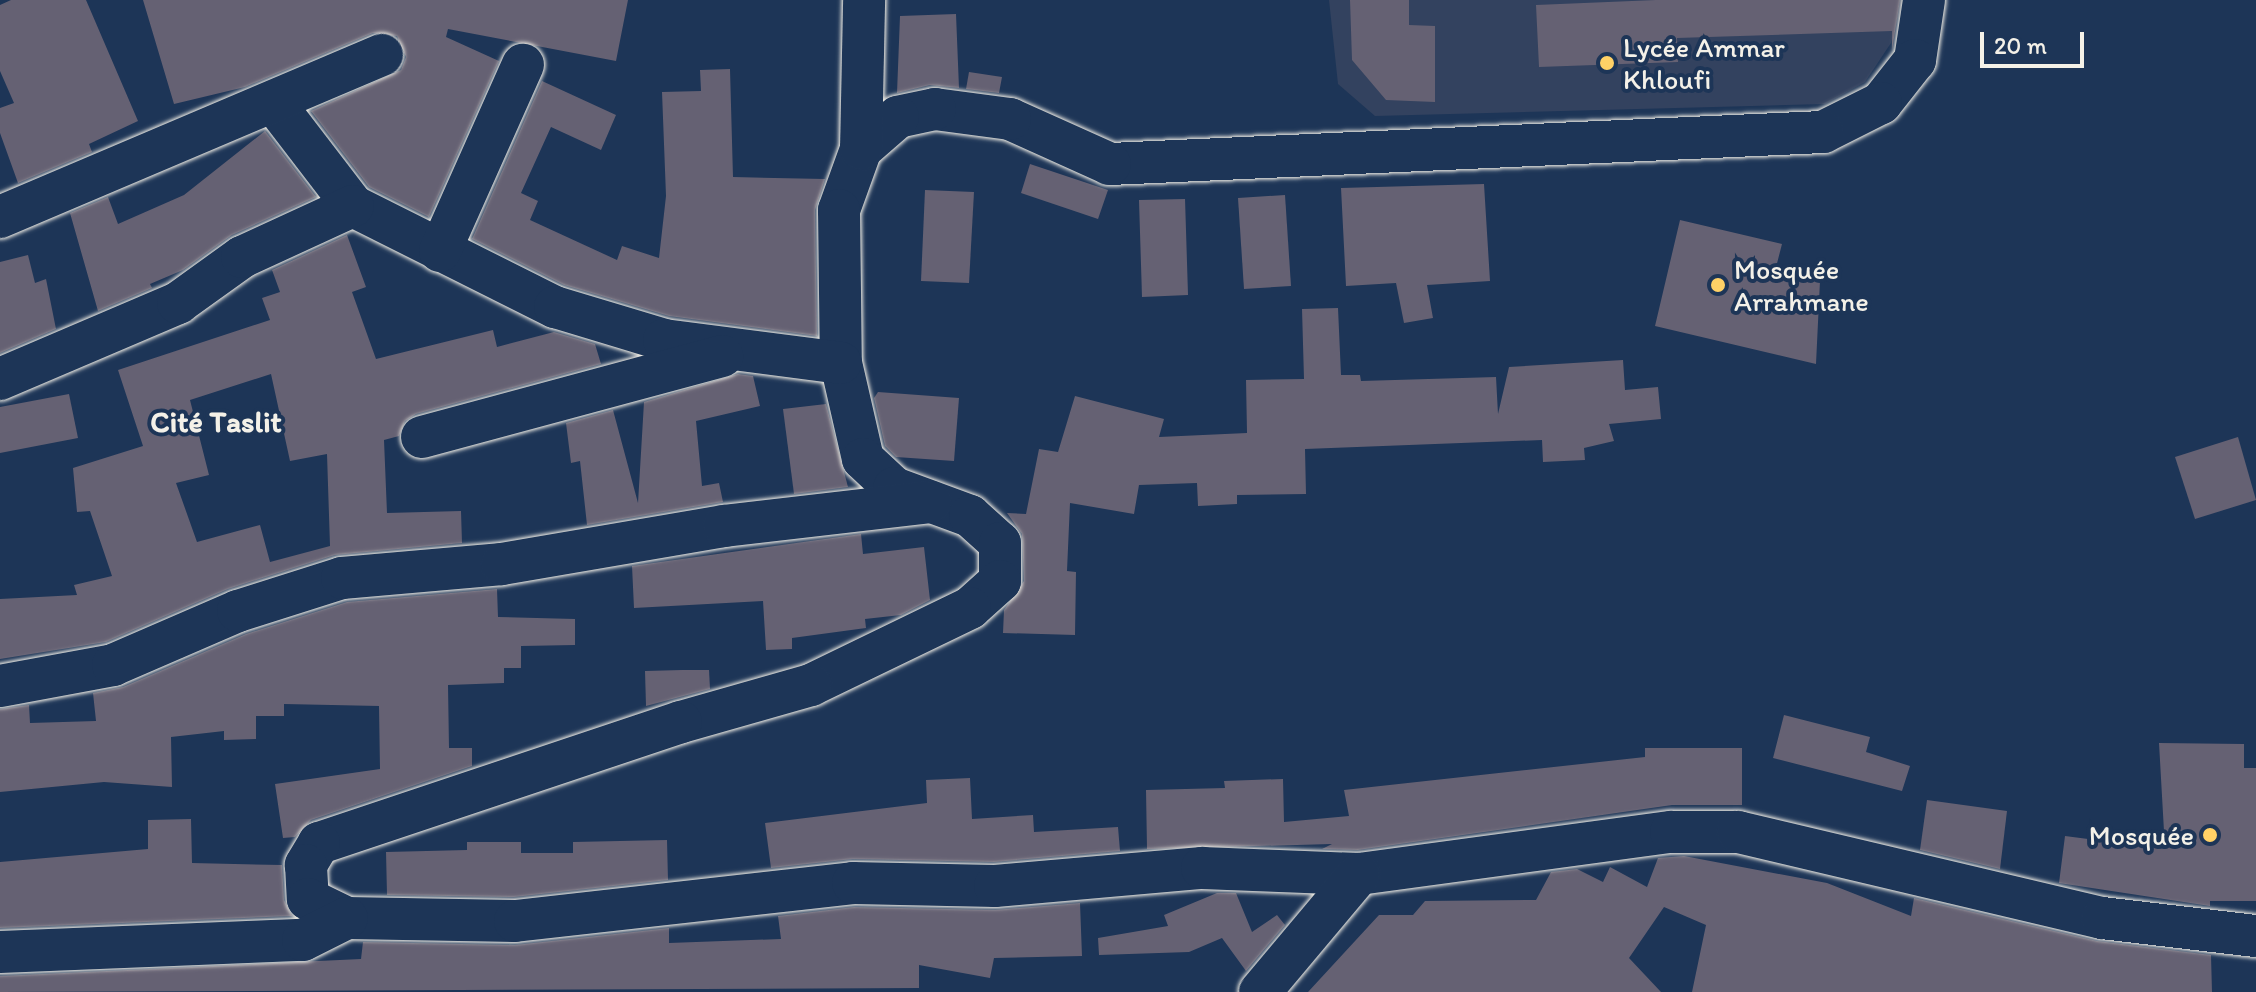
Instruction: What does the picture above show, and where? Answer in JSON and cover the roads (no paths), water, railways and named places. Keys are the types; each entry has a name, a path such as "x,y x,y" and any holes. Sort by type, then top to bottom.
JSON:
{"street":[{"path":"864,0 861,149 839,210 841,363 863,459 894,488 970,516 1000,543 1000,581 970,608 811,685 319,843 306,865 308,899 347,918 515,921 853,883 995,886 1202,868 1359,874 1671,832 1738,832 2102,918 2256,936"},
{"path":"861,149 898,117 935,109 1010,119 1110,164 1823,132 1881,103 1915,60 1924,0"},
{"path":"0,217 382,55"},
{"path":"440,251 523,65"},
{"path":"274,103 353,206 555,307 664,340 841,363"},
{"path":"0,379 178,303 242,257 353,206"},
{"path":"422,437 744,351"},
{"path":"0,686 113,665 238,611 342,578 502,564 724,526 933,502"},
{"path":"1260,992 1359,874"},
{"path":"0,952 303,940 347,918"}],"place":[{"name":"Lycée Ammar Khloufi","path":"1607,63"},
{"name":"Mosquée Arrahmane","path":"1718,285"},
{"name":"Mosquée","path":"2210,835"}],"district":[{"name":"Cité Taslit","path":"216,422"}]}
